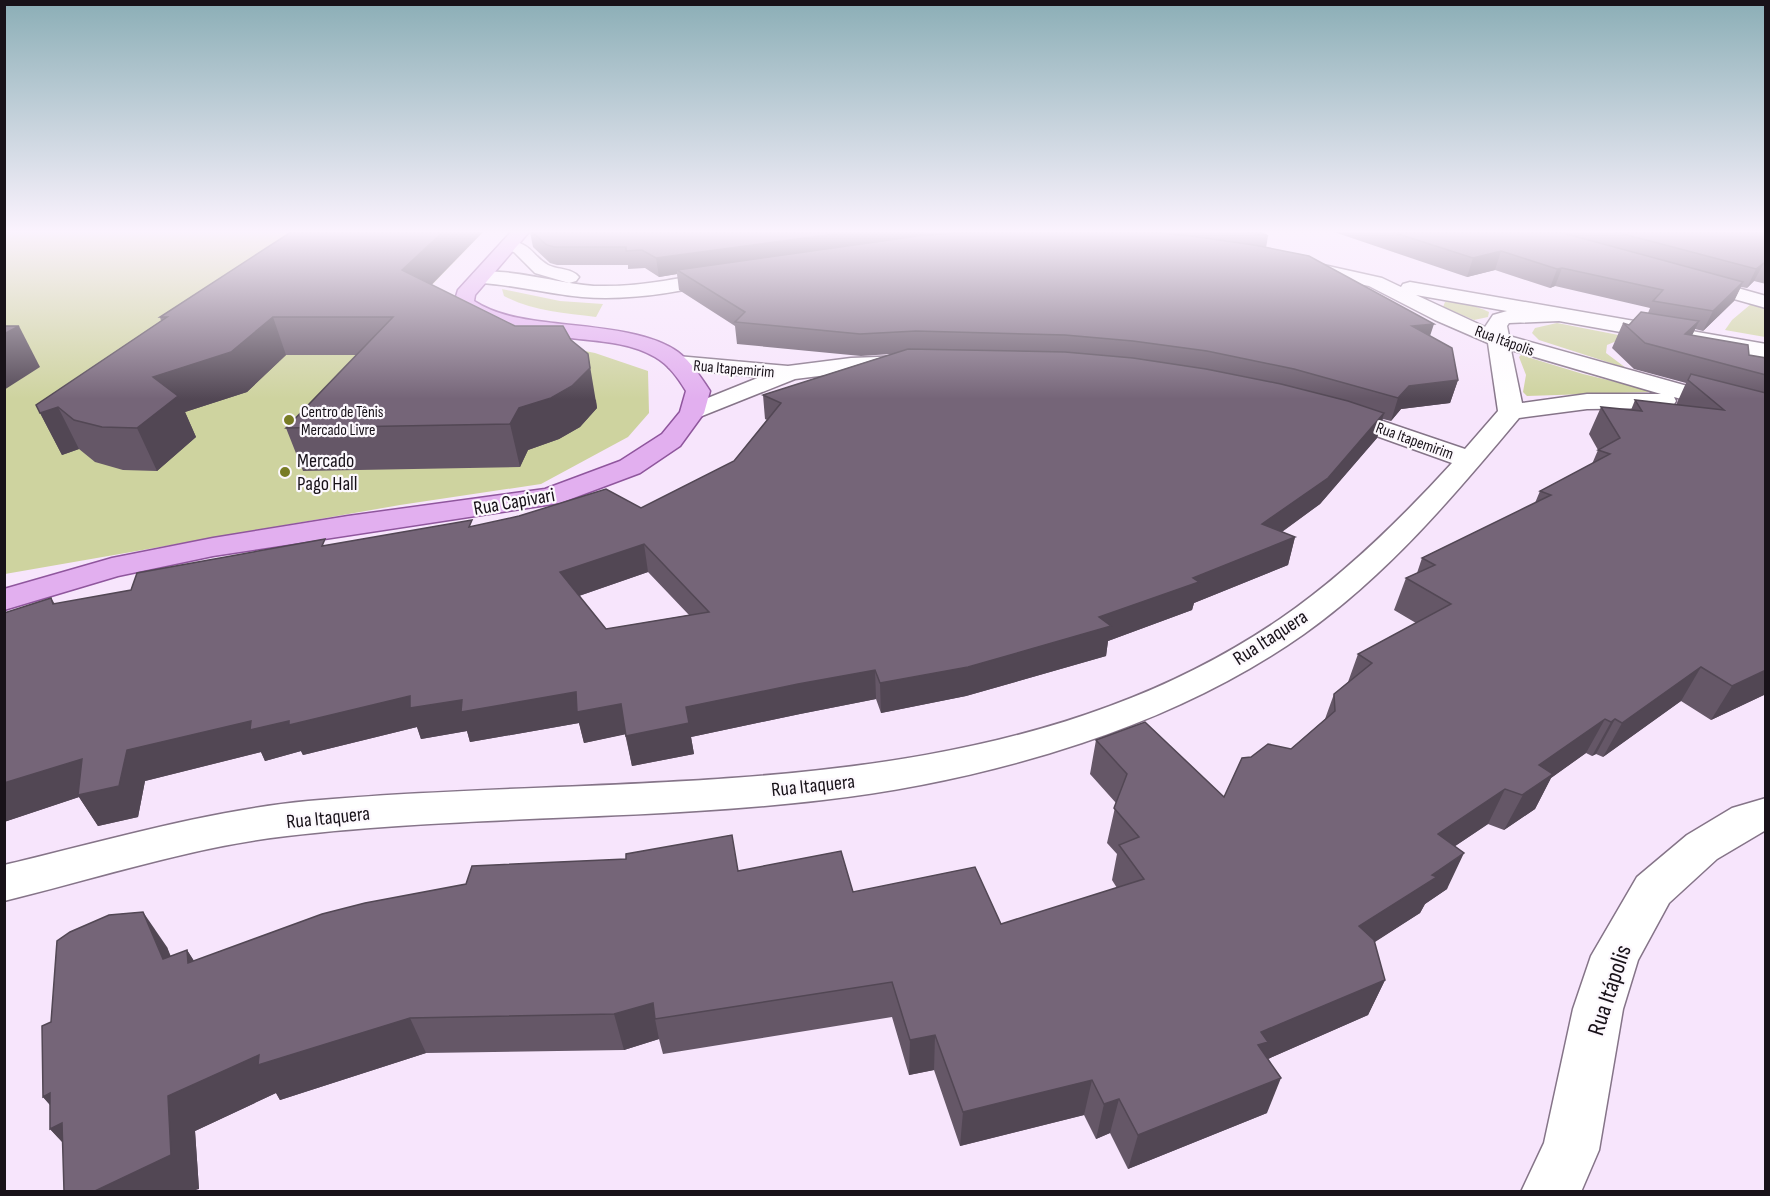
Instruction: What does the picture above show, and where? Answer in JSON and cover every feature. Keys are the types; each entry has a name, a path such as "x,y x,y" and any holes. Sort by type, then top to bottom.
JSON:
{"main road":[{"path":"471,288 465,294 464,303 470,308 520,325 583,334 657,350 677,363 698,391 692,413"},
{"name":"Rua Capivari","path":"4,600 112,568 213,547 348,525 550,497 588,485 630,467 671,440 692,413"}],"street":[{"path":"563,288 609,292 649,288"},
{"path":"632,288 642,289"},
{"name":"Rua Itápolis","path":"1387,288 1424,307 1499,340 1766,416"},
{"path":"1409,288 1766,351"},
{"path":"1715,288 1766,302"},
{"path":"1424,307 1425,301 1445,294"},
{"path":"1556,315 1509,317 1500,319 1496,326 1510,412 1551,404 1614,400 1726,406"},
{"name":"Rua Itapemirim","path":"677,363 790,373 851,365 927,363"},
{"name":"Rua Itapemirim","path":"692,413 790,373"},
{"name":"Rua Itapemirim","path":"1320,410 1351,418 1470,460"},
{"name":"Rua Itaquera","path":"4,883 230,828 361,813 663,797 826,785 929,770 1037,743 1144,708 1214,674 1281,633 1346,585 1399,535 1470,460 1510,412"},
{"name":"Rua Itápolis","path":"1550,1191 1571,1150 1598,1009 1620,946 1653,890 1702,847 1747,819 1766,814"}],"green space":[{"name":"Mercado Pago Hall","path":"5,288 429,288 447,324 595,353 648,371 649,413 628,437 541,484 400,505 5,574"},
{"path":"502,289 560,301 603,304 596,317 560,313 515,301 504,296"},
{"path":"1445,302 1478,307 1489,312 1488,317 1474,320 1443,307"},
{"path":"1751,304 1765,309 1765,337 1725,330 1732,320"},
{"path":"1557,323 1639,339 1619,340 1607,345 1606,353 1626,368 1539,340 1532,333 1535,328"},
{"path":"1521,355 1649,392 1527,396 1523,392 1526,375 1519,357"}],"building":[{"path":"205,288 438,288 515,326 563,326 571,340 588,354 590,368 572,386 551,398 519,408 510,424 286,428 393,317 273,317 231,352 153,377 178,396 137,428 102,427 74,420 58,407 40,413 36,405 167,317 160,317"},
{"path":"706,288 1367,288 1434,324 1412,326 1452,348 1458,380 1409,386 1398,398 1294,369 1207,351 1133,341 1065,335 916,331 860,334 735,322 745,312"},
{"path":"1653,288 1737,288 1713,311 1653,301 1663,290"},
{"path":"1641,312 1699,321 1685,334 1748,345 1749,355 1766,358 1766,375 1645,343 1623,323 1629,325"},
{"path":"4,326 19,326 4,334"},
{"path":"908,349 1065,352 1133,358 1206,369 1281,384 1384,413 1328,478 1262,524 1295,537 1193,578 1199,582 1099,617 1111,626 968,667 880,683 875,670 798,684 686,707 689,723 626,736 621,704 577,712 576,692 461,712 462,700 410,708 410,696 289,725 289,721 250,730 251,721 127,750 119,786 78,795 82,759 4,783 4,613 51,598 53,604 131,590 137,573 325,539 322,546 472,520 469,527 519,516 606,489 641,508 734,461 781,403 763,395","holes":["644,544 709,612 606,629 560,572"]},
{"path":"1691,374 1766,393 1766,670 1732,686 1701,667 1622,723 1615,719 1611,722 1605,719 1539,765 1553,774 1522,795 1505,789 1438,834 1464,853 1432,875 1437,877 1359,926 1374,940 1385,980 1261,1032 1268,1042 1258,1045 1281,1078 1138,1135 1119,1099 1104,1104 1092,1080 963,1112 935,1035 910,1040 892,982 655,1019 653,1003 614,1014 410,1018 258,1065 259,1055 168,1096 171,1155 95,1191 64,1191 62,1123 50,1129 50,1093 43,1097 42,1026 51,1022 57,941 70,932 109,915 143,912 163,959 187,950 188,963 322,914 365,903 466,884 472,866 626,859 626,854 732,835 738,871 841,851 853,892 975,867 1001,924 1144,879 1119,845 1139,837 1114,808 1127,774 1096,740 1145,722 1224,797 1242,758 1251,757 1268,744 1291,749 1335,711 1334,694 1372,663 1358,654 1451,604 1406,578 1435,565 1422,558 1551,495 1540,491 1610,454 1598,450 1620,438 1601,407 1642,411 1635,400 1724,410 1688,380"}],"place":[{"name":"Centro de Tênis Mercado Livre","path":"289,420"},
{"name":"Mercado Pago Hall","path":"285,472"}]}
